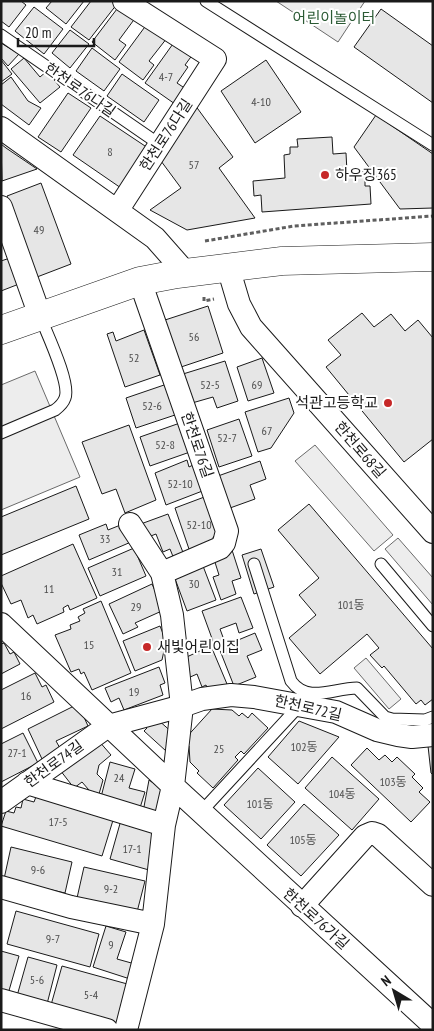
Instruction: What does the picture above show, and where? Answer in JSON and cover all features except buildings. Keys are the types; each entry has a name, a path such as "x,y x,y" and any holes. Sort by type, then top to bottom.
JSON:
{"street":[{"name":"한천로76다길","path":"117,211 215,59 124,1"},
{"path":"1,128 154,238 185,272"},
{"path":"1,207 40,316"},
{"path":"1,330 140,282 185,272 282,261 433,257"},
{"name":"한천로68길","path":"228,267 239,304 251,327 433,532"},
{"name":"한천로76길","path":"140,282 227,531 224,544 220,548 162,573"},
{"path":"126,1030 153,924 164,824 173,786 182,706 172,615 162,573 130,524"},
{"name":"한천로76가길","path":"1,624 108,726 433,1025"},
{"name":"한천로72길","path":"182,706 202,699 230,695 254,697 301,704 336,712 377,730 398,735 412,737 433,735"},
{"path":"108,726 182,706"},
{"name":"한천로74길","path":"1,802 108,726"},
{"path":"27,783 164,824"},
{"path":"302,906 365,836 372,833 378,835 433,885"},
{"path":"1,887 71,907 153,924"},
{"path":"1,1000 107,1030"}],"lane":[{"path":"206,1 433,145"},
{"name":"한천로76나길","path":"1,35 159,144"},
{"path":"1,433 54,410 62,404 66,397 64,378 40,316"},
{"path":"254,564 291,680 300,691 308,694 357,688 385,717 425,720 433,717"},
{"path":"381,564 433,626"},
{"path":"201,812 301,704"}],"shaded area":[{"name":"어린이놀이터","path":"276,1 365,1 338,42"},
{"path":"35,371 80,477 1,510 1,385"},
{"path":"315,445 393,535 374,551 295,461"},
{"path":"398,538 433,578 433,605 385,549"},
{"path":"366,658 401,699 389,709 354,668"}],"place":[{"name":"하우징365","path":"325,175"},
{"name":"석관고등학교","path":"388,403"},
{"name":"새빛어린이집","path":"147,647"}]}
